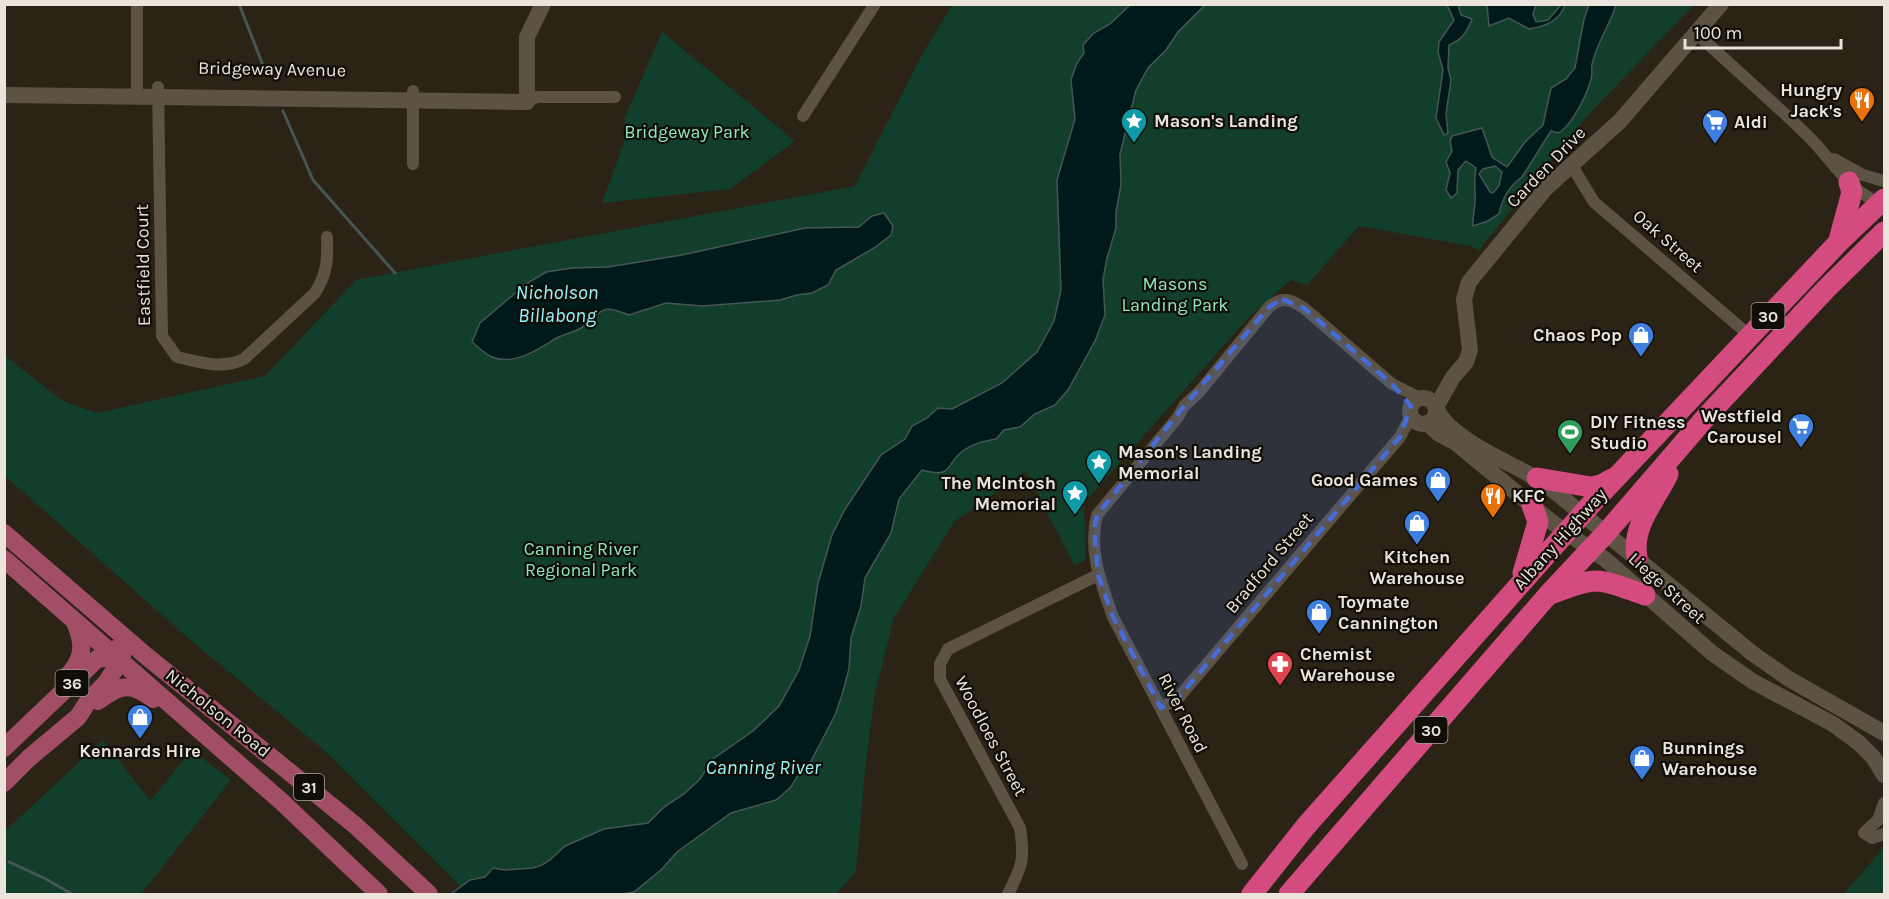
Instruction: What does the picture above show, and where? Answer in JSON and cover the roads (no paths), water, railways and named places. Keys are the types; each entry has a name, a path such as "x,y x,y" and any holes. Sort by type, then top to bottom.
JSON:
{"highway":[{"path":"1838,243 1852,192 1849,182"},
{"name":"Albany Highway","path":"1252,894 1306,826 1615,477 1838,243 1883,202"},
{"name":"Albany Highway","path":"1289,894 1548,595 1606,533 1683,444 1796,322 1884,232"},
{"path":"1637,557 1635,546 1637,534 1683,444"},
{"path":"1537,478 1591,487 1601,485 1615,477"},
{"path":"1521,582 1538,522 1532,506"},
{"path":"1548,595 1596,581 1645,595"}],"main road":[{"name":"Nicholson Road","path":"4,533 146,655 356,826 429,894"},
{"name":"Nicholson Road","path":"4,559 282,802 380,894"},
{"name":"36","path":"8,745 71,673 77,663 81,655 82,638 74,620"},
{"name":"36","path":"4,783 29,758 78,717 87,703 106,683 116,669 116,629"},
{"name":"36","path":"8,745 97,659 132,653 146,655"},
{"path":"78,717 110,692 125,687 138,689 168,713 188,719"}],"street":[{"path":"137,4 137,92"},
{"path":"530,97 527,37 543,4"},
{"name":"Carden Drive","path":"1424,410 1466,363 1470,350 1464,299 1469,282 1546,188 1620,121 1720,4"},
{"path":"802,116 873,5"},
{"path":"1696,33 1828,156 1849,182 1870,199 1883,202"},
{"name":"Bridgeway Avenue","path":"4,85 137,92"},
{"name":"Bridgeway Avenue","path":"4,95 158,92 615,97"},
{"name":"Eastfield Court","path":"158,92 162,336 177,357 220,366 244,359 315,292 323,280 328,260 327,237"},
{"path":"413,96 413,164"},
{"path":"1828,156 1863,175 1884,181"},
{"name":"Oak Street","path":"1572,166 1594,202 1749,335"},
{"name":"Liege Street","path":"1288,299 1304,308 1424,410 1440,418 1448,426 1497,459 1537,478 1637,557 1752,653 1789,680 1884,734"},
{"name":"River Road","path":"1242,864 1113,617 1098,575 1093,545 1094,529 1097,515 1178,417 1184,406 1199,392 1269,307 1276,301 1288,299"},
{"name":"Liege Street","path":"1424,410 1439,434 1456,443 1532,506 1606,560 1697,641 1743,675 1833,724 1873,757 1884,775"},
{"name":"Bradford Street","path":"1161,708 1179,697 1424,410"},
{"name":"Woodloes Street","path":"1008,894 1019,872 1024,852 1020,828 940,678 940,664 948,649 1098,575"},
{"path":"1884,803 1878,820 1864,833 1872,838 1884,834"}],"water":[{"name":"Canning River","path":"1130,5 1205,5 1178,32 1166,50 1148,68 1136,90 1120,154 1121,185 1116,212 1116,228 1103,279 1105,315 1095,341 1068,390 1055,405 1035,414 1020,427 1004,430 996,439 968,448 958,455 945,471 940,473 922,470 899,499 891,533 865,578 861,606 851,638 849,669 842,695 835,715 810,763 800,772 791,787 776,800 731,813 677,852 661,870 634,892 622,894 451,894 470,880 485,877 493,868 505,870 533,868 550,860 565,846 604,829 648,823 664,807 684,794 700,779 713,759 753,731 779,706 799,670 810,636 818,583 832,535 844,511 881,455 905,439 912,426 927,418 938,408 952,409 1002,383 1037,352 1054,321 1061,290 1057,180 1075,119 1071,80 1077,63 1084,53 1083,45 1094,33 1110,24"},
{"path":"1447,5 1458,5 1461,15 1472,19 1464,35 1449,45 1448,68 1451,80 1446,114 1448,133 1444,135 1436,118 1443,70 1438,52 1439,42 1454,20"},
{"path":"1487,5 1536,5 1533,14 1536,22 1548,20 1561,5 1565,5 1552,22 1529,29 1509,18 1489,26"},
{"path":"1589,5 1616,5 1596,50 1592,75 1583,101 1563,130 1558,133 1551,131 1522,177 1507,193 1499,214 1473,226 1476,168 1466,161 1458,170 1457,193 1451,198 1446,190 1450,173 1446,162 1452,151 1450,141 1452,136 1482,128 1492,157 1507,167 1525,142 1543,125 1551,88 1566,79 1575,68 1584,19","holes":["1495,166 1502,172 1499,186 1493,193 1490,192 1479,174 1483,169"]},
{"name":"Nicholson Billabong","path":"884,213 893,226 891,235 874,248 836,270 828,285 812,293 780,300 702,306 666,303 629,315 606,309 578,330 558,337 524,356 507,360 490,356 472,342 480,323 526,284 546,272 572,268 608,267 682,255 805,228 859,227 872,216"}],"waterway":[{"path":"239,4 266,73"},
{"path":"283,111 313,180 395,273"},
{"path":"9,862 72,894"}],"place":[{"name":"Hungry Jack's","path":"1862,123"},
{"name":"Mason's Landing","path":"1134,144"},
{"name":"Aldi","path":"1715,145"},
{"name":"Chaos Pop","path":"1641,358"},
{"name":"Westfield Carousel","path":"1801,449"},
{"name":"DIY Fitness Studio","path":"1570,455"},
{"name":"Mason's Landing Memorial","path":"1099,485"},
{"name":"Good Games","path":"1438,503"},
{"name":"The McIntosh Memorial","path":"1075,516"},
{"name":"KFC","path":"1493,519"},
{"name":"Kitchen Warehouse","path":"1417,546"},
{"name":"Toymate Cannington","path":"1319,635"},
{"name":"Chemist Warehouse","path":"1280,687"},
{"name":"Kennards Hire","path":"140,740"},
{"name":"Bunnings Warehouse","path":"1642,781"}],"park label":[{"name":"Bridgeway Park","path":"687,132"},
{"name":"Masons Landing Park","path":"1175,294"},
{"name":"Canning River Regional Park","path":"581,559"}]}
